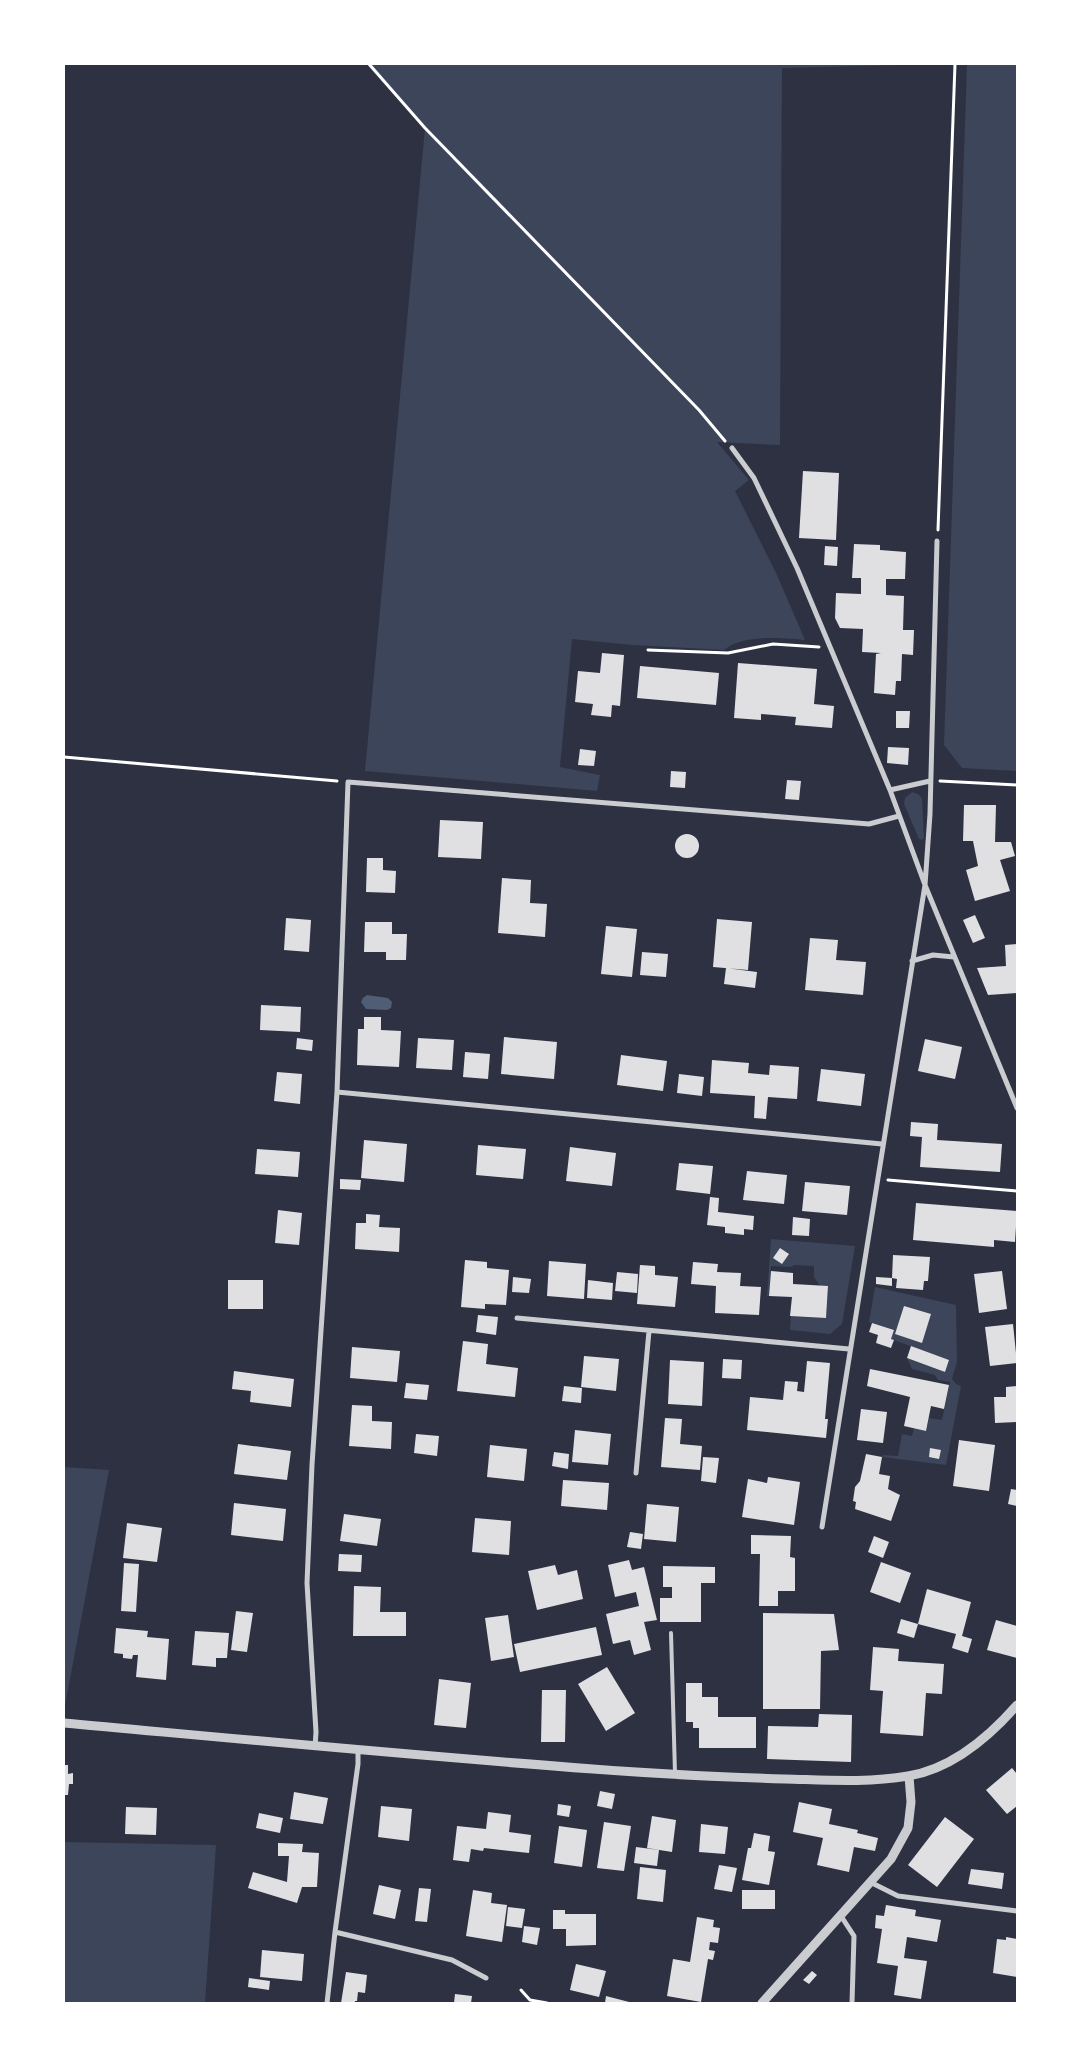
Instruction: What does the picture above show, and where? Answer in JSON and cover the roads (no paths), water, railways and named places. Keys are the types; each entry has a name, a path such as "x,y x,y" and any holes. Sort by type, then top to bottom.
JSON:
{"street":[{"path":"732,448 754,478 797,568 890,790 954,957 1017,1108"},
{"path":"822,1527 925,884 930,814 937,541"},
{"path":"890,790 908,784 930,781"},
{"path":"315,1747 316,1732 307,1583 312,1465 337,1092 348,782 869,824 899,816"},
{"path":"912,961 933,955 954,957"},
{"path":"337,1092 882,1144"},
{"path":"517,1318 849,1349"},
{"path":"636,1473 649,1331"},
{"path":"64,1724 358,1751 675,1775 835,1780 909,1776 934,1768 958,1757 999,1726 1017,1705"},
{"path":"327,2003 358,1764 358,1751"},
{"path":"762,2003 890,1859 908,1828 911,1802 909,1776"},
{"path":"870,1882 898,1896 1017,1911"},
{"path":"841,1916 854,1936 852,2003"},
{"path":"335,1932 452,1960 486,1978"}],"lane":[{"path":"671,1633 675,1775"}]}
